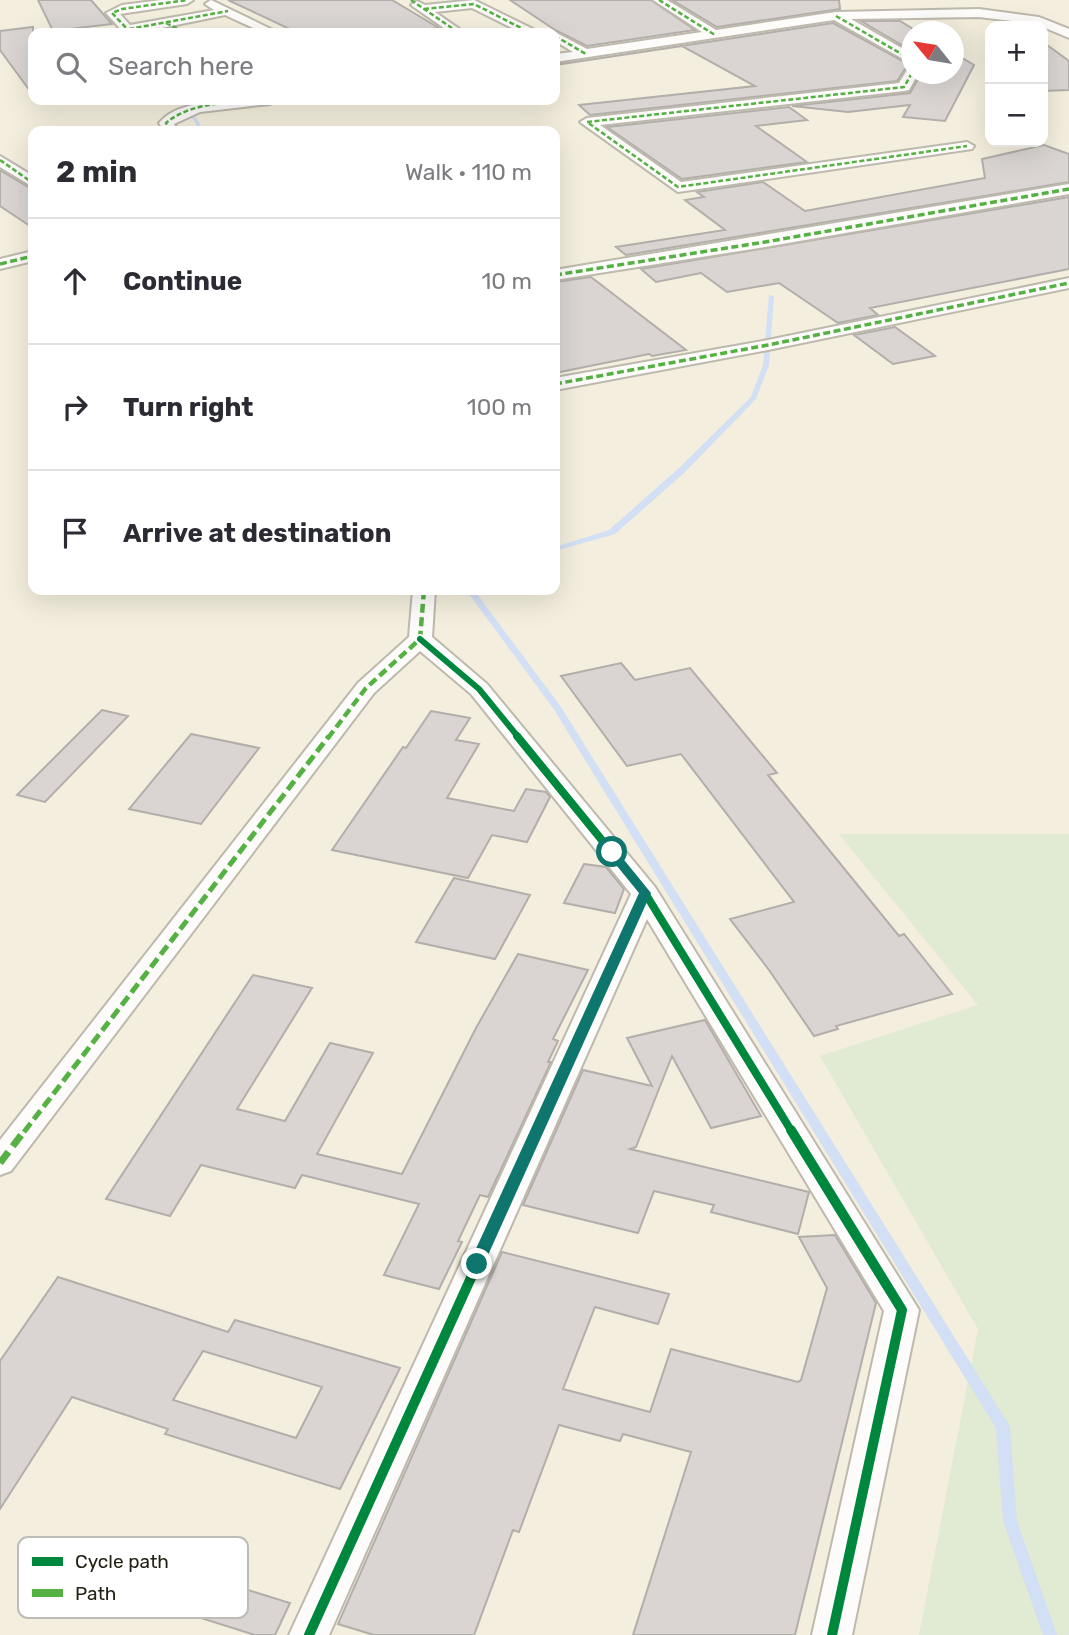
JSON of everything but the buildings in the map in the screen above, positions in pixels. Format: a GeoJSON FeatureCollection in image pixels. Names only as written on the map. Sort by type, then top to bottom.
{"type":"FeatureCollection","features":[{"type":"Feature","properties":{"kind":"street"},"geometry":{"type":"LineString","coordinates":[[127,28],[112,13],[122,9],[187,0]]}},
{"type":"Feature","properties":{"kind":"street"},"geometry":{"type":"LineString","coordinates":[[203,0],[263,28]]}},
{"type":"Feature","properties":{"kind":"street"},"geometry":{"type":"LineString","coordinates":[[411,0],[452,28]]}},
{"type":"Feature","properties":{"kind":"street"},"geometry":{"type":"LineString","coordinates":[[659,0],[715,35]]}},
{"type":"Feature","properties":{"kind":"street"},"geometry":{"type":"LineString","coordinates":[[424,9],[474,4],[521,28]]}},
{"type":"Feature","properties":{"kind":"street"},"geometry":{"type":"LineString","coordinates":[[144,28],[228,11]]}},
{"type":"Feature","properties":{"kind":"street"},"geometry":{"type":"LineString","coordinates":[[560,57],[836,16],[979,13],[1040,21],[1069,33]]}},
{"type":"Feature","properties":{"kind":"street"},"geometry":{"type":"LineString","coordinates":[[836,16],[901,54]]}},
{"type":"Feature","properties":{"kind":"street"},"geometry":{"type":"LineString","coordinates":[[166,23],[176,28]]}},
{"type":"Feature","properties":{"kind":"street"},"geometry":{"type":"LineString","coordinates":[[560,39],[586,54]]}},
{"type":"Feature","properties":{"kind":"street"},"geometry":{"type":"LineString","coordinates":[[906,84],[904,87],[587,122],[678,187],[967,146]]}},
{"type":"Feature","properties":{"kind":"street"},"geometry":{"type":"LineString","coordinates":[[171,124],[194,109],[228,105]]}},
{"type":"Feature","properties":{"kind":"street"},"geometry":{"type":"LineString","coordinates":[[0,160],[8,173],[28,181]]}},
{"type":"Feature","properties":{"kind":"street"},"geometry":{"type":"LineString","coordinates":[[560,274],[765,243],[1069,188]]}},
{"type":"Feature","properties":{"kind":"street"},"geometry":{"type":"LineString","coordinates":[[0,264],[28,257]]}},
{"type":"Feature","properties":{"kind":"street"},"geometry":{"type":"LineString","coordinates":[[560,382],[768,345],[1069,283]]}},
{"type":"Feature","properties":{"kind":"street"},"geometry":{"type":"LineString","coordinates":[[0,1163],[366,688],[420,639],[424,595]]}},
{"type":"Feature","properties":{"kind":"street"},"geometry":{"type":"LineString","coordinates":[[420,639],[479,690],[645,893],[902,1310],[832,1635]]}},
{"type":"Feature","properties":{"kind":"street"},"geometry":{"type":"LineString","coordinates":[[309,1635],[645,893]]}},
{"type":"Feature","properties":{"kind":"green space"},"geometry":{"type":"Polygon","coordinates":[[[839,834],[1069,834],[1069,1635],[919,1635],[978,1329],[820,1056],[978,1005],[839,834]]]}},
{"type":"Feature","properties":{"kind":"waterway"},"geometry":{"type":"LineString","coordinates":[[187,107],[199,126]]}},
{"type":"Feature","properties":{"kind":"waterway"},"geometry":{"type":"LineString","coordinates":[[560,548],[612,532],[682,470],[754,398],[766,365],[771,296]]}},
{"type":"Feature","properties":{"kind":"waterway"},"geometry":{"type":"LineString","coordinates":[[474,595],[557,707],[1003,1427],[1010,1521],[1050,1635]]}},
{"type":"Feature","properties":{"kind":"marked path"},"geometry":{"type":"LineString","coordinates":[[126,28],[112,13],[122,9],[187,0]]}},
{"type":"Feature","properties":{"kind":"marked path"},"geometry":{"type":"LineString","coordinates":[[411,0],[452,28]]}},
{"type":"Feature","properties":{"kind":"marked path"},"geometry":{"type":"LineString","coordinates":[[659,0],[715,35]]}},
{"type":"Feature","properties":{"kind":"marked path"},"geometry":{"type":"LineString","coordinates":[[424,9],[474,4],[521,28]]}},
{"type":"Feature","properties":{"kind":"marked path"},"geometry":{"type":"LineString","coordinates":[[134,28],[228,11]]}},
{"type":"Feature","properties":{"kind":"marked path"},"geometry":{"type":"LineString","coordinates":[[836,16],[901,54]]}},
{"type":"Feature","properties":{"kind":"marked path"},"geometry":{"type":"LineString","coordinates":[[166,23],[176,28]]}},
{"type":"Feature","properties":{"kind":"marked path"},"geometry":{"type":"LineString","coordinates":[[560,39],[586,54]]}},
{"type":"Feature","properties":{"kind":"marked path"},"geometry":{"type":"LineString","coordinates":[[906,84],[904,87],[587,122],[678,187],[967,146]]}},
{"type":"Feature","properties":{"kind":"marked path"},"geometry":{"type":"LineString","coordinates":[[168,126],[166,123],[185,112],[223,105]]}},
{"type":"Feature","properties":{"kind":"marked path"},"geometry":{"type":"LineString","coordinates":[[0,160],[28,180]]}},
{"type":"Feature","properties":{"kind":"marked path"},"geometry":{"type":"LineString","coordinates":[[560,274],[1069,189]]}},
{"type":"Feature","properties":{"kind":"marked path"},"geometry":{"type":"LineString","coordinates":[[0,264],[28,257]]}},
{"type":"Feature","properties":{"kind":"marked path"},"geometry":{"type":"LineString","coordinates":[[560,383],[768,345],[1069,283]]}},
{"type":"Feature","properties":{"kind":"marked path"},"geometry":{"type":"LineString","coordinates":[[0,1163],[366,688],[420,639],[424,595]]}},
{"type":"Feature","properties":{"kind":"cycle path"},"geometry":{"type":"LineString","coordinates":[[420,639],[479,689],[645,893],[902,1310],[832,1635]]}},
{"type":"Feature","properties":{"kind":"cycle path"},"geometry":{"type":"LineString","coordinates":[[309,1635],[645,893]]}},
{"type":"Feature","properties":{"kind":"route"},"geometry":{"type":"LineString","coordinates":[[477,1264],[645,893],[612,852]]}}]}
